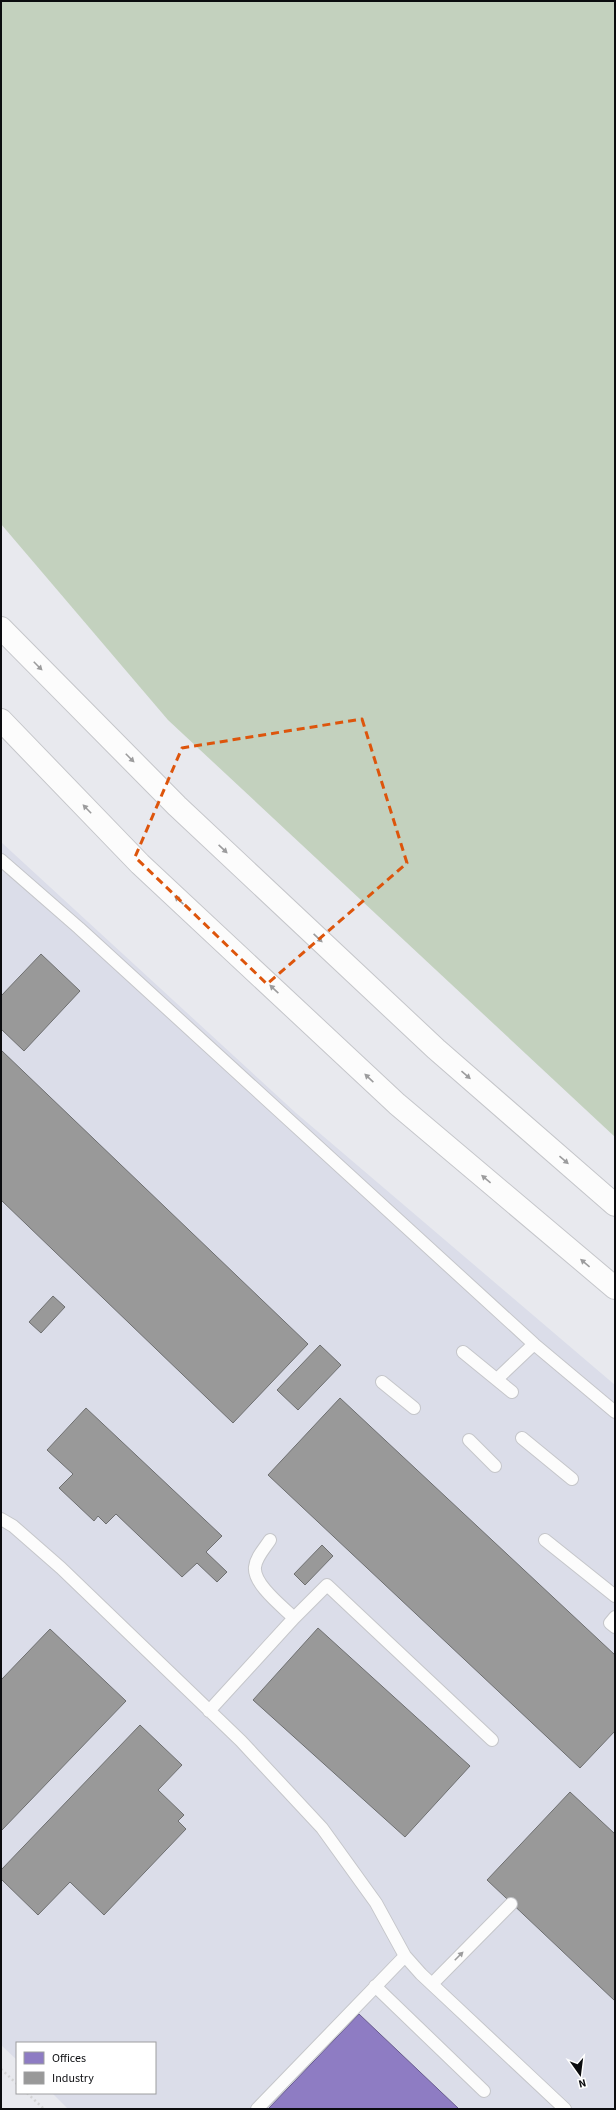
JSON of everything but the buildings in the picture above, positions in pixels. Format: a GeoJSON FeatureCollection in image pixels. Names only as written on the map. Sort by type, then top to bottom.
{"type":"FeatureCollection","features":[{"type":"Feature","properties":{"kind":"highway"},"geometry":{"type":"LineString","coordinates":[[1,628],[177,806],[436,1049],[615,1205]]}},
{"type":"Feature","properties":{"kind":"highway"},"geometry":{"type":"LineString","coordinates":[[1,720],[140,864],[397,1104],[615,1288]]}},
{"type":"Feature","properties":{"kind":"lane"},"geometry":{"type":"LineString","coordinates":[[1,860],[79,928],[534,1344],[615,1412]]}},
{"type":"Feature","properties":{"kind":"lane"},"geometry":{"type":"LineString","coordinates":[[497,1379],[534,1344]]}},
{"type":"Feature","properties":{"kind":"lane"},"geometry":{"type":"LineString","coordinates":[[463,1352],[512,1392]]}},
{"type":"Feature","properties":{"kind":"lane"},"geometry":{"type":"LineString","coordinates":[[382,1382],[414,1408]]}},
{"type":"Feature","properties":{"kind":"lane"},"geometry":{"type":"LineString","coordinates":[[522,1438],[572,1479]]}},
{"type":"Feature","properties":{"kind":"lane"},"geometry":{"type":"LineString","coordinates":[[469,1440],[495,1466]]}},
{"type":"Feature","properties":{"kind":"lane"},"geometry":{"type":"LineString","coordinates":[[1,1519],[13,1526],[61,1568],[241,1741],[322,1828],[376,1903],[405,1956],[432,1984],[564,2109]]}},
{"type":"Feature","properties":{"kind":"lane"},"geometry":{"type":"LineString","coordinates":[[270,1540],[257,1559],[254,1568],[257,1580],[294,1618]]}},
{"type":"Feature","properties":{"kind":"lane"},"geometry":{"type":"LineString","coordinates":[[545,1540],[615,1596]]}},
{"type":"Feature","properties":{"kind":"lane"},"geometry":{"type":"LineString","coordinates":[[210,1711],[294,1618],[327,1585],[492,1740]]}},
{"type":"Feature","properties":{"kind":"lane"},"geometry":{"type":"LineString","coordinates":[[615,1617],[610,1622],[615,1627]]}},
{"type":"Feature","properties":{"kind":"lane"},"geometry":{"type":"LineString","coordinates":[[432,1984],[511,1904]]}},
{"type":"Feature","properties":{"kind":"lane"},"geometry":{"type":"LineString","coordinates":[[257,2109],[405,1956]]}},
{"type":"Feature","properties":{"kind":"lane"},"geometry":{"type":"LineString","coordinates":[[375,1986],[484,2091]]}},
{"type":"Feature","properties":{"kind":"path"},"geometry":{"type":"LineString","coordinates":[[1,2069],[16,2083]]}},
{"type":"Feature","properties":{"kind":"path"},"geometry":{"type":"LineString","coordinates":[[28,2094],[44,2109]]}},
{"type":"Feature","properties":{"kind":"highlighted area"},"geometry":{"type":"Polygon","coordinates":[[[362,719],[407,863],[267,984],[135,857],[182,748],[362,719]]]}},
{"type":"Feature","properties":{"kind":"shaded area"},"geometry":{"type":"Polygon","coordinates":[[[1,842],[296,1113],[615,1385],[615,2109],[68,2109],[53,2094],[156,2094],[156,2042],[16,2042],[16,2059],[1,2045],[1,842]]]}},
{"type":"Feature","properties":{"kind":"green space"},"geometry":{"type":"Polygon","coordinates":[[[1,1],[615,1],[615,1137],[168,720],[1,524],[1,1]]]}}]}
